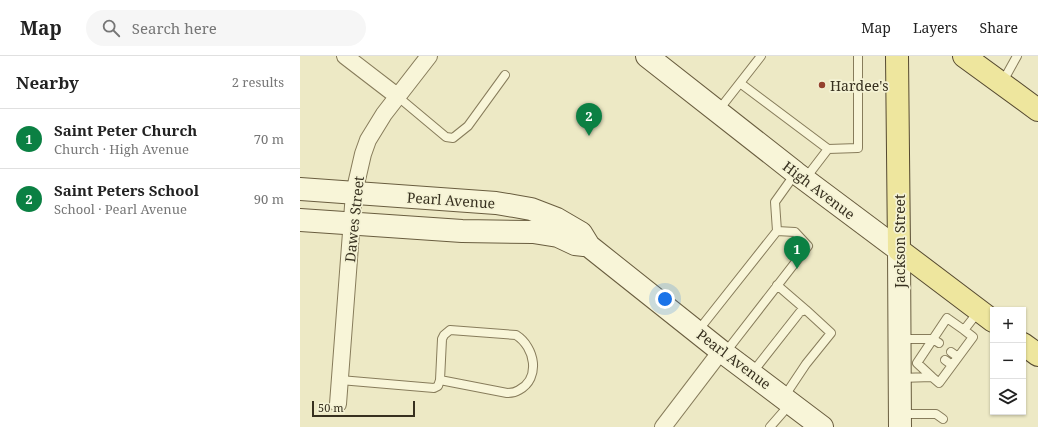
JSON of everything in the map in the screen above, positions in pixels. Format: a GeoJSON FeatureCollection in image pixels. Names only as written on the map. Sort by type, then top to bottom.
{"type":"FeatureCollection","features":[{"type":"Feature","properties":{"kind":"main road","name":"Jackson Street"},"geometry":{"type":"LineString","coordinates":[[897,56],[899,250]]}},
{"type":"Feature","properties":{"kind":"main road"},"geometry":{"type":"LineString","coordinates":[[964,56],[1038,110]]}},
{"type":"Feature","properties":{"kind":"main road","name":"High Avenue"},"geometry":{"type":"LineString","coordinates":[[899,250],[986,316]]}},
{"type":"Feature","properties":{"kind":"main road"},"geometry":{"type":"LineString","coordinates":[[1026,346],[1038,355]]}},
{"type":"Feature","properties":{"kind":"street"},"geometry":{"type":"LineString","coordinates":[[345,56],[397,96]]}},
{"type":"Feature","properties":{"kind":"street","name":"Dawes Street"},"geometry":{"type":"LineString","coordinates":[[338,404],[354,193],[363,154],[368,140],[384,114],[430,56]]}},
{"type":"Feature","properties":{"kind":"street","name":"High Avenue"},"geometry":{"type":"LineString","coordinates":[[647,56],[800,176],[899,250]]}},
{"type":"Feature","properties":{"kind":"street","name":"Pearl Avenue"},"geometry":{"type":"LineString","coordinates":[[300,189],[496,203],[526,208],[558,219],[581,233],[589,246],[697,332],[822,427]]}},
{"type":"Feature","properties":{"kind":"street","name":"Pearl Avenue"},"geometry":{"type":"LineString","coordinates":[[300,220],[462,231],[533,232],[546,234],[575,244],[589,246]]}},
{"type":"Feature","properties":{"kind":"street","name":"Jackson Street"},"geometry":{"type":"LineString","coordinates":[[899,250],[900,420]]}},
{"type":"Feature","properties":{"kind":"street"},"geometry":{"type":"LineString","coordinates":[[663,427],[723,352]]}},
{"type":"Feature","properties":{"kind":"lane"},"geometry":{"type":"LineString","coordinates":[[717,112],[761,56]]}},
{"type":"Feature","properties":{"kind":"lane"},"geometry":{"type":"LineString","coordinates":[[740,83],[828,149],[858,148],[858,56]]}},
{"type":"Feature","properties":{"kind":"lane"},"geometry":{"type":"LineString","coordinates":[[1002,84],[1017,56]]}},
{"type":"Feature","properties":{"kind":"lane"},"geometry":{"type":"LineString","coordinates":[[397,96],[446,137],[453,138],[468,126],[505,75]]}},
{"type":"Feature","properties":{"kind":"lane"},"geometry":{"type":"LineString","coordinates":[[697,332],[777,231],[775,202],[828,149]]}},
{"type":"Feature","properties":{"kind":"lane"},"geometry":{"type":"LineString","coordinates":[[723,352],[808,246],[795,232],[777,231]]}},
{"type":"Feature","properties":{"kind":"lane"},"geometry":{"type":"LineString","coordinates":[[770,427],[788,400],[806,364],[831,333],[777,285]]}},
{"type":"Feature","properties":{"kind":"lane"},"geometry":{"type":"LineString","coordinates":[[751,373],[800,312],[806,310]]}},
{"type":"Feature","properties":{"kind":"lane"},"geometry":{"type":"LineString","coordinates":[[964,330],[986,316]]}},
{"type":"Feature","properties":{"kind":"lane"},"geometry":{"type":"LineString","coordinates":[[947,318],[964,330],[973,337],[957,351],[948,363],[939,383],[917,364],[939,338],[947,318]]}},
{"type":"Feature","properties":{"kind":"lane"},"geometry":{"type":"LineString","coordinates":[[340,380],[434,388],[438,386],[440,380],[442,339],[450,330],[516,335],[523,340],[530,350],[533,364],[532,377],[526,386],[518,391],[507,393],[440,380]]}},
{"type":"Feature","properties":{"kind":"lane"},"geometry":{"type":"LineString","coordinates":[[899,339],[939,338]]}},
{"type":"Feature","properties":{"kind":"lane"},"geometry":{"type":"LineString","coordinates":[[900,378],[932,378]]}},
{"type":"Feature","properties":{"kind":"lane"},"geometry":{"type":"LineString","coordinates":[[900,420],[936,414],[943,419]]}},
{"type":"Feature","properties":{"kind":"place","name":"Hardee's"},"geometry":{"type":"Point","coordinates":[822,85]}},
{"type":"Feature","properties":{"kind":"place","name":"Saint Peters School"},"geometry":{"type":"Point","coordinates":[589,136]}},
{"type":"Feature","properties":{"kind":"place","name":"Saint Peter Church"},"geometry":{"type":"Point","coordinates":[797,269]}}]}
